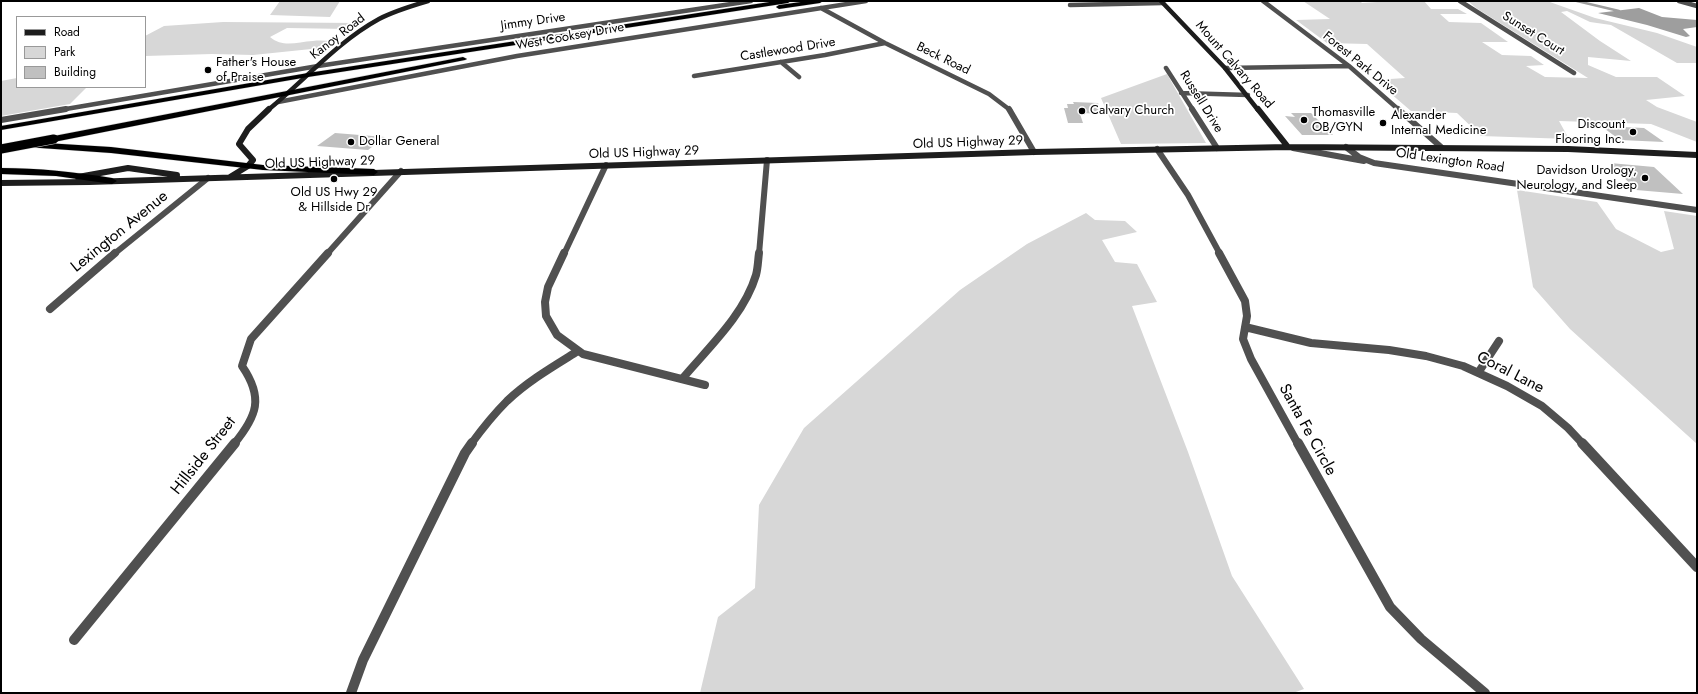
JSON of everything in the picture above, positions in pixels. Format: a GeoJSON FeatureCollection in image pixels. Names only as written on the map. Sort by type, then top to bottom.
{"type":"FeatureCollection","features":[{"type":"Feature","properties":{"kind":"highway"},"geometry":{"type":"LineString","coordinates":[[1,128],[308,75],[788,1]]}},
{"type":"Feature","properties":{"kind":"highway"},"geometry":{"type":"LineString","coordinates":[[1,149],[506,51],[820,4]]}},
{"type":"Feature","properties":{"kind":"highway"},"geometry":{"type":"LineString","coordinates":[[1,144],[107,149],[248,166],[315,171],[374,172]]}},
{"type":"Feature","properties":{"kind":"highway"},"geometry":{"type":"LineString","coordinates":[[1,170],[83,176],[112,181]]}},
{"type":"Feature","properties":{"kind":"main road","name":"Kanoy Road"},"geometry":{"type":"LineString","coordinates":[[248,166],[253,160],[239,144],[242,137],[255,122],[318,66],[354,36],[374,22],[389,14],[428,1]]}},
{"type":"Feature","properties":{"kind":"main road","name":"Mount Calvary Road"},"geometry":{"type":"LineString","coordinates":[[1162,2],[1225,68],[1288,147]]}},
{"type":"Feature","properties":{"kind":"main road","name":"Old US Highway 29"},"geometry":{"type":"LineString","coordinates":[[1,183],[230,178],[401,171],[1034,152],[1288,147]]}},
{"type":"Feature","properties":{"kind":"main road"},"geometry":{"type":"LineString","coordinates":[[1288,147],[1442,147],[1697,155]]}},
{"type":"Feature","properties":{"kind":"main road"},"geometry":{"type":"LineString","coordinates":[[230,178],[248,166]]}},
{"type":"Feature","properties":{"kind":"main road"},"geometry":{"type":"LineString","coordinates":[[52,182],[128,168],[184,175],[207,175],[238,172]]}},
{"type":"Feature","properties":{"kind":"street","name":"Jimmy Drive"},"geometry":{"type":"LineString","coordinates":[[1,120],[318,66],[751,1]]}},
{"type":"Feature","properties":{"kind":"street","name":"West Cooksey Drive"},"geometry":{"type":"LineString","coordinates":[[278,102],[517,56],[820,4],[866,1]]}},
{"type":"Feature","properties":{"kind":"street","name":"Forest Park Drive"},"geometry":{"type":"LineString","coordinates":[[1263,1],[1349,66],[1442,147]]}},
{"type":"Feature","properties":{"kind":"street","name":"Sunset Court"},"geometry":{"type":"LineString","coordinates":[[1460,1],[1574,73]]}},
{"type":"Feature","properties":{"kind":"street"},"geometry":{"type":"LineString","coordinates":[[1679,1],[1697,6]]}},
{"type":"Feature","properties":{"kind":"street"},"geometry":{"type":"LineString","coordinates":[[1070,5],[1162,2]]}},
{"type":"Feature","properties":{"kind":"street","name":"Beck Road"},"geometry":{"type":"LineString","coordinates":[[820,4],[885,43],[989,94],[1001,102],[1010,110],[1034,152]]}},
{"type":"Feature","properties":{"kind":"street","name":"Castlewood Drive"},"geometry":{"type":"LineString","coordinates":[[694,76],[885,43]]}},
{"type":"Feature","properties":{"kind":"street"},"geometry":{"type":"LineString","coordinates":[[781,62],[799,77]]}},
{"type":"Feature","properties":{"kind":"street"},"geometry":{"type":"LineString","coordinates":[[1225,68],[1349,66]]}},
{"type":"Feature","properties":{"kind":"street","name":"Russell Drive"},"geometry":{"type":"LineString","coordinates":[[1166,68],[1217,148]]}},
{"type":"Feature","properties":{"kind":"street"},"geometry":{"type":"LineString","coordinates":[[1181,93],[1248,95]]}},
{"type":"Feature","properties":{"kind":"street"},"geometry":{"type":"LineString","coordinates":[[1288,147],[1374,163]]}},
{"type":"Feature","properties":{"kind":"street","name":"Old Lexington Road"},"geometry":{"type":"LineString","coordinates":[[1346,147],[1359,157],[1374,163],[1697,210]]}},
{"type":"Feature","properties":{"kind":"street","name":"Santa Fe Circle"},"geometry":{"type":"LineString","coordinates":[[1157,149],[1188,195],[1245,301],[1247,316],[1243,339],[1251,359],[1390,607],[1421,639],[1456,670],[1486,693]]}},
{"type":"Feature","properties":{"kind":"street"},"geometry":{"type":"LineString","coordinates":[[682,380],[732,320],[750,292],[757,273],[767,160]]}},
{"type":"Feature","properties":{"kind":"street"},"geometry":{"type":"LineString","coordinates":[[606,165],[548,287],[544,302],[546,316],[557,335],[584,354],[705,385]]}},
{"type":"Feature","properties":{"kind":"street","name":"Hillside Street"},"geometry":{"type":"LineString","coordinates":[[74,640],[249,426],[257,401],[251,379],[242,366],[251,339],[401,171]]}},
{"type":"Feature","properties":{"kind":"street","name":"Lexington Avenue"},"geometry":{"type":"LineString","coordinates":[[50,309],[104,262],[208,178]]}},
{"type":"Feature","properties":{"kind":"street","name":"Coral Lane"},"geometry":{"type":"LineString","coordinates":[[1246,327],[1311,343],[1343,348],[1389,350],[1426,356],[1462,366],[1507,386],[1542,406],[1568,428],[1697,567]]}},
{"type":"Feature","properties":{"kind":"street"},"geometry":{"type":"LineString","coordinates":[[1478,373],[1499,341]]}},
{"type":"Feature","properties":{"kind":"street"},"geometry":{"type":"LineString","coordinates":[[351,693],[363,660],[466,453],[487,422],[514,395],[538,377],[578,351]]}},
{"type":"Feature","properties":{"kind":"green space"},"geometry":{"type":"Polygon","coordinates":[[[280,1],[340,1],[330,17],[270,15],[280,1]]]}},
{"type":"Feature","properties":{"kind":"green space"},"geometry":{"type":"Polygon","coordinates":[[[1303,1],[1360,1],[1362,3],[1377,2],[1376,1],[1424,1],[1431,9],[1458,9],[1467,14],[1440,14],[1449,22],[1481,23],[1508,42],[1482,42],[1502,55],[1531,56],[1544,65],[1526,66],[1545,77],[1588,78],[1476,8],[1468,1],[1547,1],[1595,18],[1657,33],[1697,47],[1697,63],[1677,63],[1611,25],[1590,22],[1567,11],[1561,12],[1600,41],[1631,61],[1588,57],[1588,65],[1616,77],[1657,77],[1685,96],[1646,100],[1657,107],[1697,122],[1697,142],[1651,124],[1559,121],[1569,139],[1481,136],[1457,113],[1411,111],[1375,80],[1405,78],[1367,44],[1327,43],[1296,20],[1330,19],[1303,1]]]}},
{"type":"Feature","properties":{"kind":"green space"},"geometry":{"type":"Polygon","coordinates":[[[223,22],[359,23],[348,29],[287,28],[270,37],[285,43],[333,41],[321,48],[253,55],[212,54],[146,56],[146,35],[164,26],[223,22]]]}},
{"type":"Feature","properties":{"kind":"green space"},"geometry":{"type":"Polygon","coordinates":[[[1167,74],[1206,143],[1121,144],[1101,98],[1167,74]]]}},
{"type":"Feature","properties":{"kind":"green space"},"geometry":{"type":"Polygon","coordinates":[[[16,78],[16,88],[86,88],[70,104],[1,116],[1,81],[16,78]]]}},
{"type":"Feature","properties":{"kind":"green space"},"geometry":{"type":"Polygon","coordinates":[[[1517,190],[1597,202],[1616,229],[1661,252],[1674,249],[1664,211],[1697,216],[1697,444],[1570,329],[1533,287],[1517,190]]]}},
{"type":"Feature","properties":{"kind":"green space"},"geometry":{"type":"Polygon","coordinates":[[[1086,213],[1095,220],[1125,221],[1137,232],[1102,240],[1115,262],[1137,264],[1157,302],[1132,306],[1188,452],[1232,576],[1304,689],[1293,693],[700,693],[718,617],[755,588],[759,505],[804,428],[960,290],[1027,244],[1086,213]]]}},
{"type":"Feature","properties":{"kind":"shaded area"},"geometry":{"type":"Polygon","coordinates":[[[1639,8],[1662,17],[1697,20],[1697,27],[1683,29],[1690,36],[1686,37],[1647,25],[1598,13],[1639,8]]]}},
{"type":"Feature","properties":{"kind":"building","name":"Calvary Church"},"geometry":{"type":"Polygon","coordinates":[[[1073,102],[1098,103],[1102,114],[1083,113],[1080,114],[1083,123],[1068,123],[1064,108],[1068,108],[1067,104],[1074,104],[1073,102]]]}},
{"type":"Feature","properties":{"kind":"building","name":"Thomasville OB/GYN"},"geometry":{"type":"Polygon","coordinates":[[[1291,113],[1311,113],[1333,135],[1302,135],[1285,116],[1295,117],[1291,113]]]}},
{"type":"Feature","properties":{"kind":"building","name":"Discount Flooring Inc."},"geometry":{"type":"Polygon","coordinates":[[[1601,126],[1644,128],[1664,142],[1620,140],[1601,126]]]}},
{"type":"Feature","properties":{"kind":"building","name":"Dollar General"},"geometry":{"type":"Polygon","coordinates":[[[335,133],[385,137],[368,150],[317,146],[335,133]]]}},
{"type":"Feature","properties":{"kind":"building","name":"Davidson Urology, Neurology, and Sleep"},"geometry":{"type":"Polygon","coordinates":[[[1610,163],[1654,167],[1683,194],[1636,190],[1610,163]]]}},
{"type":"Feature","properties":{"kind":"waterway"},"geometry":{"type":"LineString","coordinates":[[1577,1],[1619,11]]}},
{"type":"Feature","properties":{"kind":"place","name":"Father's House of Praise"},"geometry":{"type":"Point","coordinates":[208,70]}},
{"type":"Feature","properties":{"kind":"place","name":"Calvary Church"},"geometry":{"type":"Point","coordinates":[1082,111]}},
{"type":"Feature","properties":{"kind":"place","name":"Thomasville OB/GYN"},"geometry":{"type":"Point","coordinates":[1304,120]}},
{"type":"Feature","properties":{"kind":"place","name":"Alexander Internal Medicine"},"geometry":{"type":"Point","coordinates":[1383,123]}},
{"type":"Feature","properties":{"kind":"place","name":"Discount Flooring Inc."},"geometry":{"type":"Point","coordinates":[1633,132]}},
{"type":"Feature","properties":{"kind":"place","name":"Dollar General"},"geometry":{"type":"Point","coordinates":[351,142]}},
{"type":"Feature","properties":{"kind":"place","name":"Davidson Urology, Neurology, and Sleep"},"geometry":{"type":"Point","coordinates":[1645,178]}},
{"type":"Feature","properties":{"kind":"place","name":"Old US Hwy 29 & Hillside Dr"},"geometry":{"type":"Point","coordinates":[334,179]}}]}
